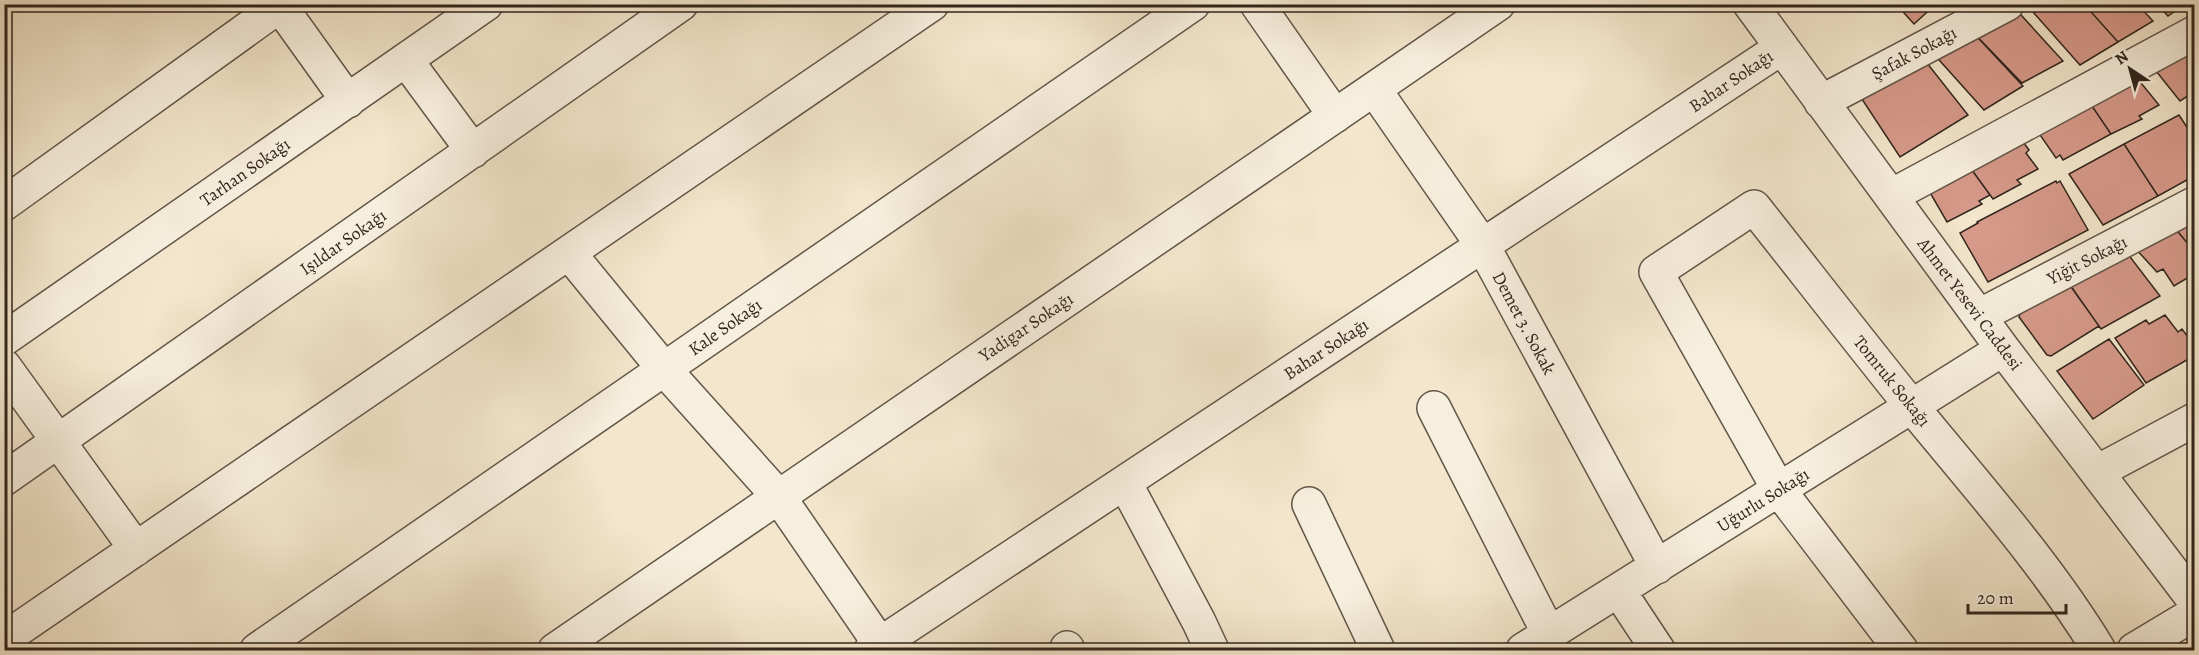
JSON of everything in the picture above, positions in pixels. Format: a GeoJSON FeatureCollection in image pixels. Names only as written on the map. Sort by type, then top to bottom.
{"type":"FeatureCollection","features":[{"type":"Feature","properties":{"kind":"street","name":"Tarhan Sokağı"},"geometry":{"type":"LineString","coordinates":[[4,339],[486,4]]}},
{"type":"Feature","properties":{"kind":"street","name":"Işıldar Sokağı"},"geometry":{"type":"LineString","coordinates":[[4,479],[681,4]]}},
{"type":"Feature","properties":{"kind":"street"},"geometry":{"type":"LineString","coordinates":[[4,639],[932,4]]}},
{"type":"Feature","properties":{"kind":"street","name":"Kale Sokağı"},"geometry":{"type":"LineString","coordinates":[[256,651],[1193,4]]}},
{"type":"Feature","properties":{"kind":"street"},"geometry":{"type":"LineString","coordinates":[[1257,4],[1335,116]]}},
{"type":"Feature","properties":{"kind":"street","name":"Yadigar Sokağı"},"geometry":{"type":"LineString","coordinates":[[555,651],[1498,4]]}},
{"type":"Feature","properties":{"kind":"street","name":"Ahmet Yesevi Caddesi"},"geometry":{"type":"LineString","coordinates":[[1750,4],[1979,316],[2194,600]]}},
{"type":"Feature","properties":{"kind":"street","name":"Şafak Sokağı"},"geometry":{"type":"LineString","coordinates":[[1821,102],[2007,4]]}},
{"type":"Feature","properties":{"kind":"street"},"geometry":{"type":"LineString","coordinates":[[4,204],[274,7],[348,100]]}},
{"type":"Feature","properties":{"kind":"street"},"geometry":{"type":"LineString","coordinates":[[1891,196],[2194,33]]}},
{"type":"Feature","properties":{"kind":"street","name":"Bahar Sokağı"},"geometry":{"type":"LineString","coordinates":[[879,648],[1781,48]]}},
{"type":"Feature","properties":{"kind":"street"},"geometry":{"type":"LineString","coordinates":[[406,60],[472,151]]}},
{"type":"Feature","properties":{"kind":"street","name":"Demet 3. Sokak"},"geometry":{"type":"LineString","coordinates":[[1374,89],[1483,246],[1657,567]]}},
{"type":"Feature","properties":{"kind":"street","name":"Yiğit Sokağı"},"geometry":{"type":"LineString","coordinates":[[1979,316],[2194,204]]}},
{"type":"Feature","properties":{"kind":"street","name":"Tomruk Sokağı"},"geometry":{"type":"LineString","coordinates":[[1779,490],[1656,272],[1754,207],[1995,507],[2074,610],[2099,651]]}},
{"type":"Feature","properties":{"kind":"street"},"geometry":{"type":"LineString","coordinates":[[569,253],[664,369],[779,496],[879,648]]}},
{"type":"Feature","properties":{"kind":"street","name":"Uğurlu Sokağı"},"geometry":{"type":"LineString","coordinates":[[1536,643],[2004,349]]}},
{"type":"Feature","properties":{"kind":"street"},"geometry":{"type":"LineString","coordinates":[[4,366],[136,549]]}},
{"type":"Feature","properties":{"kind":"street"},"geometry":{"type":"LineString","coordinates":[[1434,408],[1536,643]]}},
{"type":"Feature","properties":{"kind":"street"},"geometry":{"type":"LineString","coordinates":[[2097,472],[2194,421]]}},
{"type":"Feature","properties":{"kind":"street"},"geometry":{"type":"LineString","coordinates":[[1125,483],[1212,651]]}},
{"type":"Feature","properties":{"kind":"street"},"geometry":{"type":"LineString","coordinates":[[1779,490],[1901,651]]}},
{"type":"Feature","properties":{"kind":"street"},"geometry":{"type":"LineString","coordinates":[[1309,504],[1378,651]]}},
{"type":"Feature","properties":{"kind":"street"},"geometry":{"type":"LineString","coordinates":[[1619,591],[1658,651]]}},
{"type":"Feature","properties":{"kind":"street"},"geometry":{"type":"LineString","coordinates":[[2134,651],[2194,614]]}},
{"type":"Feature","properties":{"kind":"building"},"geometry":{"type":"Polygon","coordinates":[[[1896,4],[1936,4],[1914,24],[1896,4]]]}},
{"type":"Feature","properties":{"kind":"building"},"geometry":{"type":"Polygon","coordinates":[[[2011,4],[2063,61],[2022,83],[1966,25],[2011,4]]]}},
{"type":"Feature","properties":{"kind":"building"},"geometry":{"type":"Polygon","coordinates":[[[2026,4],[2084,4],[2118,42],[2080,65],[2026,4]]]}},
{"type":"Feature","properties":{"kind":"building"},"geometry":{"type":"Polygon","coordinates":[[[2084,4],[2137,4],[2153,21],[2118,42],[2084,4]]]}},
{"type":"Feature","properties":{"kind":"building"},"geometry":{"type":"Polygon","coordinates":[[[2157,4],[2185,4],[2168,16],[2157,4]]]}},
{"type":"Feature","properties":{"kind":"building"},"geometry":{"type":"Polygon","coordinates":[[[1966,25],[2023,86],[1984,110],[1932,52],[1966,25]]]}},
{"type":"Feature","properties":{"kind":"building"},"geometry":{"type":"Polygon","coordinates":[[[2194,29],[2194,92],[2180,101],[2144,56],[2194,29]]]}},
{"type":"Feature","properties":{"kind":"building"},"geometry":{"type":"Polygon","coordinates":[[[1923,58],[1968,115],[1900,157],[1856,90],[1923,58]]]}},
{"type":"Feature","properties":{"kind":"building"},"geometry":{"type":"Polygon","coordinates":[[[2128,62],[2144,81],[2141,83],[2159,105],[2139,116],[2142,119],[2111,134],[2081,90],[2128,62]]]}},
{"type":"Feature","properties":{"kind":"building"},"geometry":{"type":"Polygon","coordinates":[[[2081,90],[2111,134],[2063,160],[2060,155],[2056,158],[2027,116],[2081,90]]]}},
{"type":"Feature","properties":{"kind":"building"},"geometry":{"type":"Polygon","coordinates":[[[2179,115],[2194,138],[2194,176],[2158,196],[2124,144],[2179,115]]]}},
{"type":"Feature","properties":{"kind":"building"},"geometry":{"type":"Polygon","coordinates":[[[2012,127],[2029,150],[2026,153],[2038,169],[2017,180],[2021,184],[1993,199],[1961,155],[2012,127]]]}},
{"type":"Feature","properties":{"kind":"building"},"geometry":{"type":"Polygon","coordinates":[[[2124,144],[2158,196],[2103,225],[2069,174],[2124,144]]]}},
{"type":"Feature","properties":{"kind":"building"},"geometry":{"type":"Polygon","coordinates":[[[1961,155],[1990,195],[1979,201],[1982,204],[1947,222],[1921,177],[1961,155]]]}},
{"type":"Feature","properties":{"kind":"building"},"geometry":{"type":"Polygon","coordinates":[[[2056,181],[2057,183],[2060,181],[2088,230],[1988,282],[1960,233],[2056,181]]]}},
{"type":"Feature","properties":{"kind":"building"},"geometry":{"type":"Polygon","coordinates":[[[2194,216],[2194,251],[2174,227],[2194,216]]]}},
{"type":"Feature","properties":{"kind":"building"},"geometry":{"type":"Polygon","coordinates":[[[2173,226],[2194,251],[2194,274],[2174,286],[2163,269],[2157,272],[2134,247],[2173,226]]]}},
{"type":"Feature","properties":{"kind":"building"},"geometry":{"type":"Polygon","coordinates":[[[2124,249],[2160,296],[2101,329],[2068,282],[2124,249]]]}},
{"type":"Feature","properties":{"kind":"building"},"geometry":{"type":"Polygon","coordinates":[[[2069,284],[2099,326],[2051,356],[2047,355],[2019,317],[2020,314],[2069,284]]]}},
{"type":"Feature","properties":{"kind":"building"},"geometry":{"type":"Polygon","coordinates":[[[2165,315],[2178,332],[2182,329],[2194,345],[2194,356],[2146,383],[2115,338],[2146,320],[2149,324],[2165,315]]]}},
{"type":"Feature","properties":{"kind":"building"},"geometry":{"type":"Polygon","coordinates":[[[2109,339],[2144,385],[2093,419],[2057,371],[2109,339]]]}}]}
